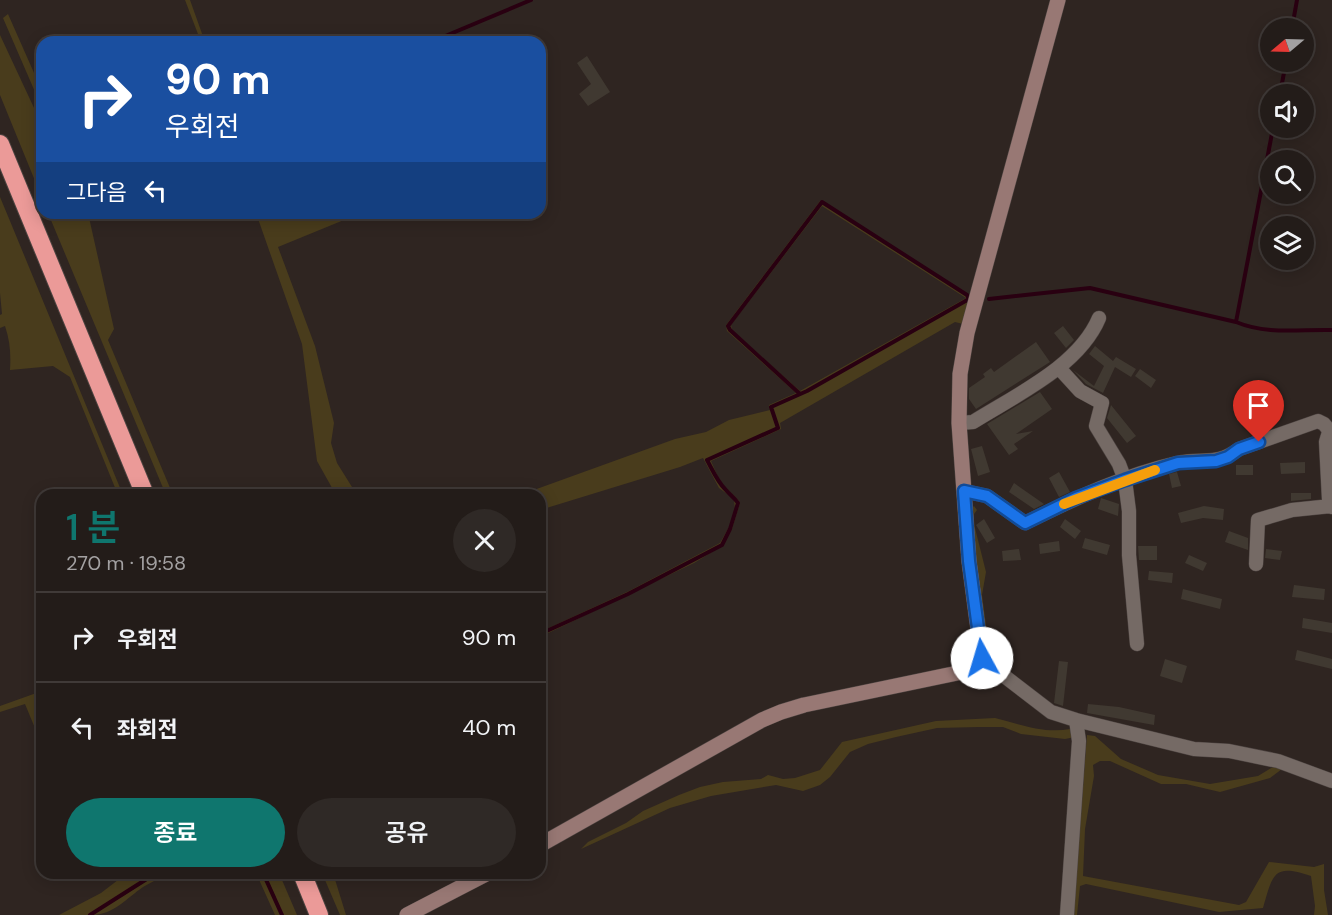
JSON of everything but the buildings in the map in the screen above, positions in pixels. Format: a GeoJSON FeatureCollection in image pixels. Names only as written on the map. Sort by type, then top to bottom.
{"type":"FeatureCollection","features":[{"type":"Feature","properties":{"kind":"highway"},"geometry":{"type":"LineString","coordinates":[[0,144],[143,489]]}},
{"type":"Feature","properties":{"kind":"highway"},"geometry":{"type":"LineString","coordinates":[[304,879],[319,915]]}},
{"type":"Feature","properties":{"kind":"street"},"geometry":{"type":"LineString","coordinates":[[1058,0],[967,333],[960,374],[959,423],[969,561],[982,658],[1051,712],[1194,748],[1228,751],[1278,762],[1332,781]]}},
{"type":"Feature","properties":{"kind":"street"},"geometry":{"type":"LineString","coordinates":[[959,423],[973,422],[1059,368],[1082,347],[1093,333],[1099,318]]}},
{"type":"Feature","properties":{"kind":"street"},"geometry":{"type":"LineString","coordinates":[[1059,368],[1080,391],[1102,403],[1096,426],[1119,464],[1125,480],[1137,644]]}},
{"type":"Feature","properties":{"kind":"street"},"geometry":{"type":"LineString","coordinates":[[964,491],[987,496],[1025,523],[1076,498],[1125,480],[1178,463],[1216,461],[1228,457],[1239,449],[1318,421],[1324,424],[1330,433],[1326,442],[1332,506],[1292,510],[1258,520],[1256,564]]}},
{"type":"Feature","properties":{"kind":"street"},"geometry":{"type":"LineString","coordinates":[[546,842],[762,720],[804,705],[967,671],[976,666],[982,658]]}},
{"type":"Feature","properties":{"kind":"street"},"geometry":{"type":"LineString","coordinates":[[1067,915],[1079,741],[1076,720]]}},
{"type":"Feature","properties":{"kind":"street"},"geometry":{"type":"LineString","coordinates":[[407,915],[476,879]]}},
{"type":"Feature","properties":{"kind":"shaded area"},"geometry":{"type":"Polygon","coordinates":[[[185,0],[190,0],[203,36],[199,36],[185,0]]]}},
{"type":"Feature","properties":{"kind":"shaded area"},"geometry":{"type":"Polygon","coordinates":[[[8,14],[36,77],[36,94],[3,18],[8,14]]]}},
{"type":"Feature","properties":{"kind":"shaded area"},"geometry":{"type":"Polygon","coordinates":[[[0,35],[36,112],[36,183],[0,95],[0,35]]]}},
{"type":"Feature","properties":{"kind":"shaded area"},"geometry":{"type":"Polygon","coordinates":[[[0,197],[121,489],[116,489],[70,377],[53,366],[10,370],[8,337],[5,326],[0,328],[0,315],[2,314],[0,197]]]}},
{"type":"Feature","properties":{"kind":"shaded area"},"geometry":{"type":"Polygon","coordinates":[[[820,201],[972,297],[963,324],[955,322],[780,423],[781,429],[711,461],[721,482],[740,503],[732,529],[722,546],[694,563],[546,634],[546,629],[629,591],[720,543],[735,509],[734,499],[719,488],[703,458],[546,508],[546,489],[537,489],[675,439],[706,432],[729,420],[770,410],[769,405],[796,393],[727,331],[726,325],[820,201]],[[822,206],[731,325],[732,330],[800,391],[966,298],[822,206]]]}},
{"type":"Feature","properties":{"kind":"shaded area"},"geometry":{"type":"Polygon","coordinates":[[[51,219],[89,219],[114,329],[108,340],[170,489],[163,489],[51,219]]]}},
{"type":"Feature","properties":{"kind":"shaded area"},"geometry":{"type":"Polygon","coordinates":[[[258,219],[346,219],[278,247],[315,346],[334,423],[331,443],[337,463],[353,489],[333,489],[317,461],[302,344],[258,219]]]}},
{"type":"Feature","properties":{"kind":"shaded area"},"geometry":{"type":"Polygon","coordinates":[[[974,506],[977,510],[974,514],[974,524],[986,572],[982,595],[992,655],[986,640],[979,604],[971,509],[974,506]]]}},
{"type":"Feature","properties":{"kind":"shaded area"},"geometry":{"type":"Polygon","coordinates":[[[36,693],[36,731],[25,704],[0,712],[0,706],[36,693]]]}},
{"type":"Feature","properties":{"kind":"shaded area"},"geometry":{"type":"Polygon","coordinates":[[[995,718],[1042,729],[1070,729],[1075,737],[1065,739],[1021,734],[1003,727],[979,727],[937,728],[896,737],[868,744],[850,752],[830,777],[820,785],[803,791],[776,785],[711,796],[670,808],[581,849],[588,842],[626,823],[643,811],[700,787],[723,782],[761,779],[768,775],[783,779],[795,778],[820,770],[842,742],[936,721],[995,718]]]}},
{"type":"Feature","properties":{"kind":"shaded area"},"geometry":{"type":"Polygon","coordinates":[[[1087,735],[1095,736],[1121,759],[1158,775],[1210,784],[1258,776],[1273,767],[1282,769],[1270,778],[1220,792],[1186,784],[1161,784],[1110,761],[1100,761],[1093,765],[1094,776],[1085,829],[1083,876],[1239,905],[1246,902],[1269,862],[1314,867],[1324,864],[1324,890],[1328,915],[1314,915],[1311,876],[1282,871],[1276,874],[1269,887],[1263,908],[1219,912],[1086,884],[1080,886],[1077,915],[1073,915],[1087,735]]]}},
{"type":"Feature","properties":{"kind":"shaded area"},"geometry":{"type":"Polygon","coordinates":[[[119,879],[145,879],[88,915],[59,915],[101,893],[119,879]]]}},
{"type":"Feature","properties":{"kind":"shaded area"},"geometry":{"type":"Polygon","coordinates":[[[150,879],[158,879],[113,909],[92,915],[150,879]]]}},
{"type":"Feature","properties":{"kind":"shaded area"},"geometry":{"type":"Polygon","coordinates":[[[259,879],[265,879],[281,915],[275,915],[259,879]]]}},
{"type":"Feature","properties":{"kind":"shaded area"},"geometry":{"type":"Polygon","coordinates":[[[268,879],[282,879],[297,915],[283,915],[268,879]]]}},
{"type":"Feature","properties":{"kind":"shaded area"},"geometry":{"type":"Polygon","coordinates":[[[325,879],[335,879],[346,915],[340,915],[325,879]]]}},
{"type":"Feature","properties":{"kind":"waterway"},"geometry":{"type":"LineString","coordinates":[[445,36],[531,0]]}},
{"type":"Feature","properties":{"kind":"waterway"},"geometry":{"type":"LineString","coordinates":[[1294,18],[1297,0]]}},
{"type":"Feature","properties":{"kind":"waterway"},"geometry":{"type":"LineString","coordinates":[[1282,84],[1284,72]]}},
{"type":"Feature","properties":{"kind":"waterway"},"geometry":{"type":"LineString","coordinates":[[1236,322],[1271,138]]}},
{"type":"Feature","properties":{"kind":"waterway"},"geometry":{"type":"LineString","coordinates":[[546,631],[628,594],[722,545],[738,503],[720,482],[707,460],[778,428],[771,407],[807,391],[969,299],[967,295],[822,202],[728,326],[800,394]]}},
{"type":"Feature","properties":{"kind":"waterway"},"geometry":{"type":"LineString","coordinates":[[989,299],[1090,288],[1260,329],[1332,330]]}},
{"type":"Feature","properties":{"kind":"waterway"},"geometry":{"type":"LineString","coordinates":[[90,915],[147,879]]}},
{"type":"Feature","properties":{"kind":"waterway"},"geometry":{"type":"LineString","coordinates":[[266,879],[282,915]]}},
{"type":"Feature","properties":{"kind":"slow traffic"},"geometry":{"type":"LineString","coordinates":[[1064,504],[1155,470]]}},
{"type":"Feature","properties":{"kind":"route"},"geometry":{"type":"LineString","coordinates":[[982,658],[969,561],[964,491],[987,496],[1025,523],[1076,498],[1125,480],[1178,463],[1216,461],[1259,442]]}}]}
